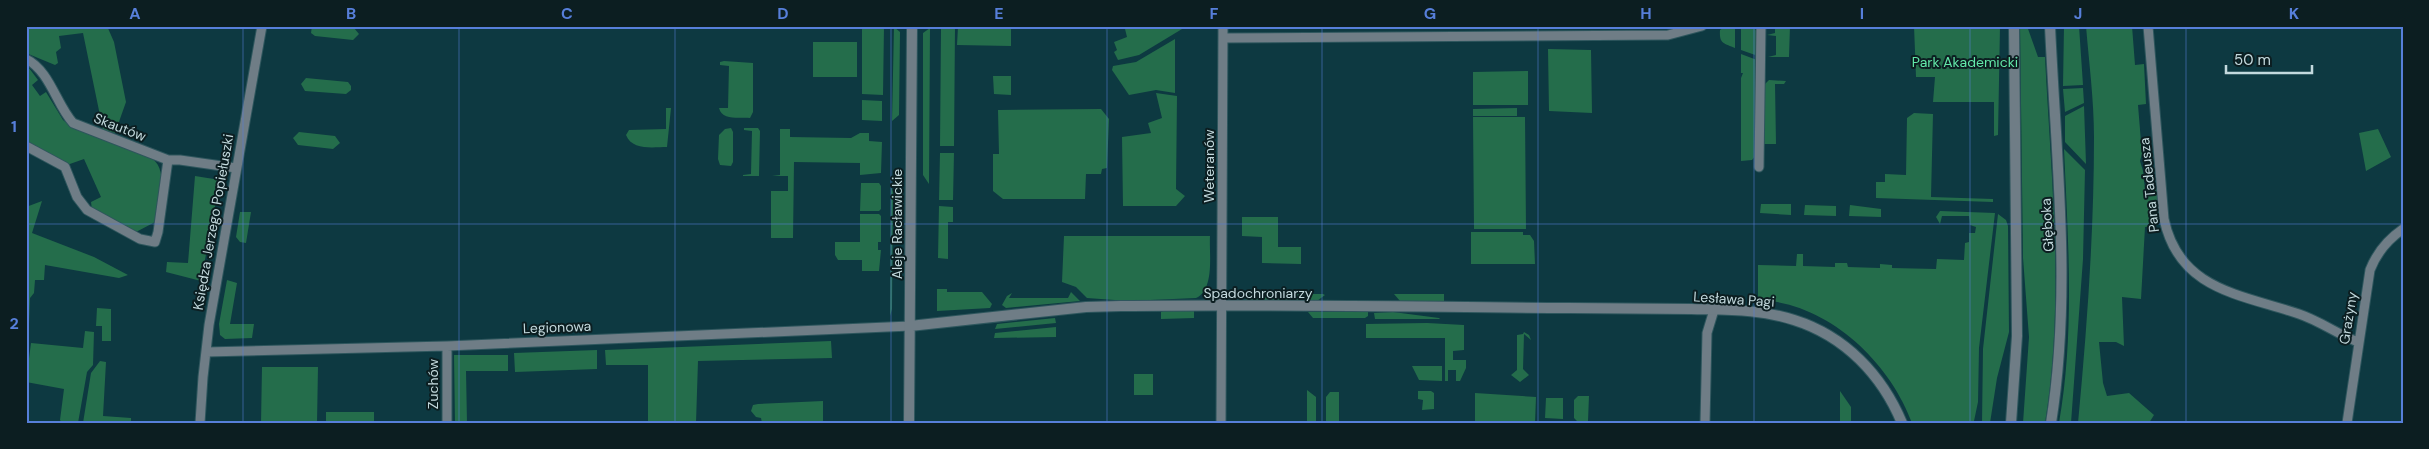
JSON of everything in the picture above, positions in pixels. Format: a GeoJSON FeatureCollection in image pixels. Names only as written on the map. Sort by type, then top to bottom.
{"type":"FeatureCollection","features":[{"type":"Feature","properties":{"kind":"street","name":"Księdza Jerzego Popiełuszki"},"geometry":{"type":"LineString","coordinates":[[200,423],[206,352],[236,168],[262,26]]}},
{"type":"Feature","properties":{"kind":"street","name":"Aleje Racławickie"},"geometry":{"type":"LineString","coordinates":[[909,423],[912,26]]}},
{"type":"Feature","properties":{"kind":"street","name":"Weteranów"},"geometry":{"type":"LineString","coordinates":[[1221,423],[1224,26]]}},
{"type":"Feature","properties":{"kind":"street"},"geometry":{"type":"LineString","coordinates":[[1224,38],[1375,31],[1523,31],[1668,35],[1702,26]]}},
{"type":"Feature","properties":{"kind":"street"},"geometry":{"type":"LineString","coordinates":[[1759,167],[1761,26]]}},
{"type":"Feature","properties":{"kind":"street"},"geometry":{"type":"LineString","coordinates":[[2010,423],[2017,336],[2014,26]]}},
{"type":"Feature","properties":{"kind":"street","name":"Głęboka"},"geometry":{"type":"LineString","coordinates":[[2050,26],[2062,263],[2060,345],[2051,423]]}},
{"type":"Feature","properties":{"kind":"street","name":"Pana Tadeusza"},"geometry":{"type":"LineString","coordinates":[[2148,26],[2164,218],[2171,244],[2178,255],[2207,283],[2317,321],[2358,342]]}},
{"type":"Feature","properties":{"kind":"street","name":"Skautów"},"geometry":{"type":"LineString","coordinates":[[26,59],[42,73],[65,114],[73,123],[168,160],[236,168]]}},
{"type":"Feature","properties":{"kind":"street"},"geometry":{"type":"LineString","coordinates":[[26,146],[64,166],[77,197],[87,210],[140,239],[155,242],[160,225],[168,160]]}},
{"type":"Feature","properties":{"kind":"street","name":"Grażyny"},"geometry":{"type":"LineString","coordinates":[[2347,423],[2358,342],[2373,262],[2388,240],[2403,229]]}},
{"type":"Feature","properties":{"kind":"street","name":"Spadochroniarzy"},"geometry":{"type":"LineString","coordinates":[[910,326],[1086,307],[1606,308]]}},
{"type":"Feature","properties":{"kind":"street","name":"Lesława Pagi"},"geometry":{"type":"LineString","coordinates":[[1606,308],[1743,310],[1782,316],[1809,325],[1834,338],[1854,354],[1876,376],[1902,423]]}},
{"type":"Feature","properties":{"kind":"street"},"geometry":{"type":"LineString","coordinates":[[1705,423],[1707,334],[1714,310]]}},
{"type":"Feature","properties":{"kind":"street","name":"Legionowa"},"geometry":{"type":"LineString","coordinates":[[206,352],[447,346],[910,326]]}},
{"type":"Feature","properties":{"kind":"street","name":"Zuchów"},"geometry":{"type":"LineString","coordinates":[[447,346],[447,423]]}},
{"type":"Feature","properties":{"kind":"green space"},"geometry":{"type":"Polygon","coordinates":[[[26,26],[107,26],[114,42],[126,102],[115,133],[103,130],[83,33],[59,36],[61,48],[56,52],[58,63],[55,65],[26,53],[26,26]]]}},
{"type":"Feature","properties":{"kind":"green space"},"geometry":{"type":"Polygon","coordinates":[[[312,26],[354,28],[359,34],[353,40],[315,36],[311,33],[312,26]]]}},
{"type":"Feature","properties":{"kind":"green space"},"geometry":{"type":"Polygon","coordinates":[[[862,26],[884,26],[883,95],[862,94],[862,26]]]}},
{"type":"Feature","properties":{"kind":"green space"},"geometry":{"type":"Polygon","coordinates":[[[1126,26],[1187,26],[1139,55],[1118,60],[1114,52],[1117,50],[1114,42],[1127,37],[1126,26]]]}},
{"type":"Feature","properties":{"kind":"green space"},"geometry":{"type":"Polygon","coordinates":[[[1726,26],[1735,26],[1735,48],[1721,41],[1720,30],[1726,26]]]}},
{"type":"Feature","properties":{"kind":"green space"},"geometry":{"type":"Polygon","coordinates":[[[1741,26],[1753,26],[1755,29],[1758,40],[1758,56],[1741,50],[1741,26]]]}},
{"type":"Feature","properties":{"kind":"green space"},"geometry":{"type":"Polygon","coordinates":[[[1775,26],[1790,26],[1789,57],[1768,57],[1776,55],[1776,36],[1767,35],[1775,33],[1775,26]]]}},
{"type":"Feature","properties":{"kind":"green space","name":"Park Akademicki"},"geometry":{"type":"Polygon","coordinates":[[[1914,26],[2000,26],[1998,135],[1994,136],[1994,102],[1933,102],[1935,77],[1916,77],[1914,26]]]}},
{"type":"Feature","properties":{"kind":"green space"},"geometry":{"type":"Polygon","coordinates":[[[2020,26],[2027,26],[2038,57],[2045,57],[2053,194],[2055,286],[2051,377],[2045,423],[2023,423],[2029,337],[2023,258],[2020,26]]]}},
{"type":"Feature","properties":{"kind":"green space"},"geometry":{"type":"Polygon","coordinates":[[[2064,26],[2079,26],[2083,85],[2063,86],[2064,26]]]}},
{"type":"Feature","properties":{"kind":"green space"},"geometry":{"type":"Polygon","coordinates":[[[2086,26],[2132,26],[2135,65],[2144,64],[2146,104],[2138,105],[2142,154],[2140,161],[2145,190],[2157,189],[2158,204],[2155,205],[2158,225],[2145,227],[2141,299],[2122,297],[2124,346],[2116,342],[2099,342],[2103,383],[2107,396],[2129,393],[2154,415],[2149,423],[2078,423],[2089,280],[2094,173],[2093,109],[2086,26]]]}},
{"type":"Feature","properties":{"kind":"green space"},"geometry":{"type":"Polygon","coordinates":[[[894,27],[900,32],[899,115],[892,121],[894,27]]]}},
{"type":"Feature","properties":{"kind":"green space"},"geometry":{"type":"Polygon","coordinates":[[[955,27],[954,146],[940,146],[941,28],[955,27]]]}},
{"type":"Feature","properties":{"kind":"green space"},"geometry":{"type":"Polygon","coordinates":[[[958,27],[1011,28],[1011,46],[957,45],[958,27]]]}},
{"type":"Feature","properties":{"kind":"green space"},"geometry":{"type":"Polygon","coordinates":[[[930,28],[929,184],[923,175],[923,33],[930,28]]]}},
{"type":"Feature","properties":{"kind":"green space"},"geometry":{"type":"Polygon","coordinates":[[[1175,39],[1175,93],[1156,90],[1129,95],[1112,70],[1113,66],[1136,62],[1175,39]]]}},
{"type":"Feature","properties":{"kind":"green space"},"geometry":{"type":"Polygon","coordinates":[[[813,42],[857,42],[857,77],[813,77],[813,42]]]}},
{"type":"Feature","properties":{"kind":"green space"},"geometry":{"type":"Polygon","coordinates":[[[1548,49],[1591,50],[1592,113],[1549,111],[1548,49]]]}},
{"type":"Feature","properties":{"kind":"green space"},"geometry":{"type":"Polygon","coordinates":[[[1741,54],[1757,60],[1756,155],[1752,160],[1741,161],[1741,78],[1743,73],[1741,73],[1741,54]]]}},
{"type":"Feature","properties":{"kind":"green space"},"geometry":{"type":"Polygon","coordinates":[[[720,62],[753,63],[753,112],[750,118],[727,117],[719,108],[728,108],[729,66],[720,65],[720,62]]]}},
{"type":"Feature","properties":{"kind":"green space"},"geometry":{"type":"Polygon","coordinates":[[[26,64],[38,80],[32,85],[40,96],[46,92],[63,120],[68,124],[150,157],[156,162],[162,178],[157,221],[136,232],[92,210],[91,202],[101,197],[84,159],[67,165],[26,142],[26,64]]]}},
{"type":"Feature","properties":{"kind":"green space"},"geometry":{"type":"Polygon","coordinates":[[[1528,71],[1528,105],[1473,105],[1473,72],[1528,71]]]}},
{"type":"Feature","properties":{"kind":"green space"},"geometry":{"type":"Polygon","coordinates":[[[993,76],[1011,76],[1011,95],[994,94],[993,76]]]}},
{"type":"Feature","properties":{"kind":"green space"},"geometry":{"type":"Polygon","coordinates":[[[306,78],[348,82],[351,90],[346,94],[305,91],[301,84],[306,78]]]}},
{"type":"Feature","properties":{"kind":"green space"},"geometry":{"type":"Polygon","coordinates":[[[1769,80],[1786,81],[1784,84],[1775,84],[1776,144],[1764,144],[1765,84],[1769,80]]]}},
{"type":"Feature","properties":{"kind":"green space"},"geometry":{"type":"Polygon","coordinates":[[[2083,88],[2084,103],[2065,112],[2063,89],[2083,88]]]}},
{"type":"Feature","properties":{"kind":"green space"},"geometry":{"type":"Polygon","coordinates":[[[1156,93],[1177,96],[1176,189],[1185,196],[1176,206],[1123,206],[1122,137],[1151,133],[1148,123],[1162,118],[1156,93]]]}},
{"type":"Feature","properties":{"kind":"green space"},"geometry":{"type":"Polygon","coordinates":[[[862,100],[882,101],[882,121],[862,120],[862,100]]]}},
{"type":"Feature","properties":{"kind":"green space"},"geometry":{"type":"Polygon","coordinates":[[[2084,106],[2086,164],[2065,142],[2065,116],[2084,106]]]}},
{"type":"Feature","properties":{"kind":"green space"},"geometry":{"type":"Polygon","coordinates":[[[666,108],[671,108],[667,147],[638,146],[629,140],[626,135],[629,130],[666,129],[666,108]]]}},
{"type":"Feature","properties":{"kind":"green space"},"geometry":{"type":"Polygon","coordinates":[[[1517,108],[1517,116],[1473,116],[1473,109],[1517,108]]]}},
{"type":"Feature","properties":{"kind":"green space"},"geometry":{"type":"Polygon","coordinates":[[[1101,109],[1109,119],[1107,168],[1102,169],[1101,174],[1086,174],[1085,199],[1003,199],[993,191],[993,154],[999,154],[998,110],[1101,109]]]}},
{"type":"Feature","properties":{"kind":"green space"},"geometry":{"type":"Polygon","coordinates":[[[1914,113],[1933,114],[1931,197],[1993,199],[1993,202],[1876,198],[1876,182],[1885,182],[1885,174],[1906,175],[1907,118],[1914,113]]]}},
{"type":"Feature","properties":{"kind":"green space"},"geometry":{"type":"Polygon","coordinates":[[[1473,117],[1525,117],[1526,229],[1474,229],[1473,117]]]}},
{"type":"Feature","properties":{"kind":"green space"},"geometry":{"type":"Polygon","coordinates":[[[731,128],[733,132],[733,162],[731,166],[720,165],[718,159],[719,135],[725,129],[731,128]]]}},
{"type":"Feature","properties":{"kind":"green space"},"geometry":{"type":"Polygon","coordinates":[[[744,128],[758,128],[760,131],[759,176],[743,176],[751,174],[752,131],[744,130],[744,128]]]}},
{"type":"Feature","properties":{"kind":"green space"},"geometry":{"type":"Polygon","coordinates":[[[780,129],[790,129],[790,137],[851,138],[860,133],[869,133],[869,141],[882,142],[881,173],[860,175],[860,163],[794,162],[793,238],[771,238],[771,191],[788,191],[788,176],[772,176],[780,175],[780,129]]]}},
{"type":"Feature","properties":{"kind":"green space"},"geometry":{"type":"Polygon","coordinates":[[[2378,129],[2391,157],[2366,171],[2359,133],[2378,129]]]}},
{"type":"Feature","properties":{"kind":"green space"},"geometry":{"type":"Polygon","coordinates":[[[299,132],[335,136],[340,143],[333,149],[298,145],[293,138],[299,132]]]}},
{"type":"Feature","properties":{"kind":"green space"},"geometry":{"type":"Polygon","coordinates":[[[2064,149],[2085,170],[2083,259],[2071,423],[2059,423],[2064,389],[2069,320],[2064,149]]]}},
{"type":"Feature","properties":{"kind":"green space"},"geometry":{"type":"Polygon","coordinates":[[[940,153],[954,153],[953,200],[939,200],[940,153]]]}},
{"type":"Feature","properties":{"kind":"green space"},"geometry":{"type":"Polygon","coordinates":[[[195,176],[220,180],[201,281],[166,272],[167,262],[188,263],[195,176]]]}},
{"type":"Feature","properties":{"kind":"green space"},"geometry":{"type":"Polygon","coordinates":[[[861,183],[879,183],[881,186],[881,209],[879,211],[860,211],[861,183]]]}},
{"type":"Feature","properties":{"kind":"green space"},"geometry":{"type":"Polygon","coordinates":[[[891,187],[893,192],[892,309],[890,316],[891,187]]]}},
{"type":"Feature","properties":{"kind":"green space"},"geometry":{"type":"Polygon","coordinates":[[[42,201],[32,233],[94,257],[128,275],[119,278],[45,265],[44,280],[35,280],[34,293],[30,298],[28,350],[26,207],[42,201]]]}},
{"type":"Feature","properties":{"kind":"green space"},"geometry":{"type":"Polygon","coordinates":[[[1761,204],[1791,204],[1791,215],[1760,213],[1761,204]]]}},
{"type":"Feature","properties":{"kind":"green space"},"geometry":{"type":"Polygon","coordinates":[[[1805,205],[1836,206],[1836,216],[1804,215],[1805,205]]]}},
{"type":"Feature","properties":{"kind":"green space"},"geometry":{"type":"Polygon","coordinates":[[[1850,205],[1881,209],[1881,217],[1849,216],[1850,205]]]}},
{"type":"Feature","properties":{"kind":"green space"},"geometry":{"type":"Polygon","coordinates":[[[939,206],[953,207],[953,222],[948,222],[948,259],[938,258],[939,206]]]}},
{"type":"Feature","properties":{"kind":"green space"},"geometry":{"type":"Polygon","coordinates":[[[1940,211],[1995,213],[1979,348],[1978,402],[1974,421],[1970,423],[1912,423],[1902,400],[1888,377],[1852,339],[1831,323],[1808,311],[1783,303],[1758,300],[1758,265],[1796,266],[1797,254],[1803,254],[1803,266],[1835,267],[1835,263],[1847,263],[1848,267],[1880,268],[1880,264],[1892,265],[1892,268],[1936,269],[1937,259],[1964,260],[1965,243],[1969,242],[1969,233],[1975,233],[1976,227],[1970,225],[1969,216],[1942,216],[1940,224],[1936,217],[1940,211]]]}},
{"type":"Feature","properties":{"kind":"green space"},"geometry":{"type":"Polygon","coordinates":[[[240,212],[251,212],[246,243],[240,242],[236,237],[240,212]]]}},
{"type":"Feature","properties":{"kind":"green space"},"geometry":{"type":"Polygon","coordinates":[[[860,214],[879,214],[881,216],[881,242],[878,242],[878,250],[881,250],[879,271],[862,271],[862,260],[838,260],[835,255],[835,242],[860,242],[860,214]]]}},
{"type":"Feature","properties":{"kind":"green space"},"geometry":{"type":"Polygon","coordinates":[[[1998,214],[2006,220],[2008,226],[2009,332],[1997,378],[1990,423],[1982,423],[1983,349],[1998,214]]]}},
{"type":"Feature","properties":{"kind":"green space"},"geometry":{"type":"Polygon","coordinates":[[[1242,217],[1278,217],[1278,247],[1301,247],[1301,264],[1262,263],[1262,237],[1242,236],[1242,217]]]}},
{"type":"Feature","properties":{"kind":"green space"},"geometry":{"type":"Polygon","coordinates":[[[1471,232],[1523,232],[1523,235],[1530,235],[1534,241],[1535,264],[1471,264],[1471,232]]]}},
{"type":"Feature","properties":{"kind":"green space"},"geometry":{"type":"Polygon","coordinates":[[[1064,236],[1210,236],[1209,279],[1202,293],[1196,298],[1128,301],[1087,298],[1076,287],[1062,282],[1064,236]]]}},
{"type":"Feature","properties":{"kind":"green space"},"geometry":{"type":"Polygon","coordinates":[[[227,280],[237,283],[230,324],[254,324],[252,338],[225,339],[220,335],[219,324],[227,280]]]}},
{"type":"Feature","properties":{"kind":"green space"},"geometry":{"type":"Polygon","coordinates":[[[937,289],[947,289],[947,292],[982,292],[992,304],[990,308],[937,311],[937,289]]]}},
{"type":"Feature","properties":{"kind":"green space"},"geometry":{"type":"Polygon","coordinates":[[[1071,292],[1080,301],[1006,308],[1002,305],[1007,296],[1012,293],[1009,298],[1068,298],[1071,292]]]}},
{"type":"Feature","properties":{"kind":"green space"},"geometry":{"type":"Polygon","coordinates":[[[1247,294],[1325,295],[1317,301],[1246,300],[1247,294]]]}},
{"type":"Feature","properties":{"kind":"green space"},"geometry":{"type":"Polygon","coordinates":[[[1394,294],[1444,294],[1444,301],[1400,301],[1394,294]]]}},
{"type":"Feature","properties":{"kind":"green space"},"geometry":{"type":"Polygon","coordinates":[[[97,308],[111,309],[111,341],[102,341],[102,326],[96,326],[97,308]]]}},
{"type":"Feature","properties":{"kind":"green space"},"geometry":{"type":"Polygon","coordinates":[[[1194,311],[1194,318],[1161,319],[1161,312],[1194,311]]]}},
{"type":"Feature","properties":{"kind":"green space"},"geometry":{"type":"Polygon","coordinates":[[[1308,312],[1368,312],[1368,316],[1365,318],[1313,318],[1308,312]]]}},
{"type":"Feature","properties":{"kind":"green space"},"geometry":{"type":"Polygon","coordinates":[[[1393,312],[1440,319],[1375,319],[1374,313],[1393,312]]]}},
{"type":"Feature","properties":{"kind":"green space"},"geometry":{"type":"Polygon","coordinates":[[[1055,318],[1056,323],[995,329],[997,324],[1055,318]]]}},
{"type":"Feature","properties":{"kind":"green space"},"geometry":{"type":"Polygon","coordinates":[[[1427,323],[1464,325],[1464,350],[1453,351],[1453,360],[1466,360],[1466,368],[1460,381],[1456,381],[1456,370],[1448,370],[1448,381],[1445,381],[1445,338],[1366,338],[1366,324],[1427,323]]]}},
{"type":"Feature","properties":{"kind":"green space"},"geometry":{"type":"Polygon","coordinates":[[[1056,327],[1056,337],[994,338],[995,333],[1056,327]]]}},
{"type":"Feature","properties":{"kind":"green space"},"geometry":{"type":"Polygon","coordinates":[[[85,331],[94,332],[93,365],[87,372],[78,423],[62,423],[60,420],[64,389],[26,382],[31,343],[83,348],[85,331]]]}},
{"type":"Feature","properties":{"kind":"green space"},"geometry":{"type":"Polygon","coordinates":[[[1524,332],[1529,335],[1531,340],[1524,334],[1523,369],[1529,375],[1520,382],[1511,375],[1517,370],[1517,335],[1524,332]]]}},
{"type":"Feature","properties":{"kind":"green space"},"geometry":{"type":"Polygon","coordinates":[[[831,341],[832,358],[698,361],[696,423],[648,423],[648,365],[606,365],[605,350],[831,341]]]}},
{"type":"Feature","properties":{"kind":"green space"},"geometry":{"type":"Polygon","coordinates":[[[597,350],[597,369],[515,372],[514,353],[597,350]]]}},
{"type":"Feature","properties":{"kind":"green space"},"geometry":{"type":"Polygon","coordinates":[[[454,355],[508,355],[508,371],[466,371],[467,423],[455,423],[454,355]]]}},
{"type":"Feature","properties":{"kind":"green space"},"geometry":{"type":"Polygon","coordinates":[[[100,361],[106,362],[103,416],[131,418],[131,423],[83,423],[91,373],[100,361]]]}},
{"type":"Feature","properties":{"kind":"green space"},"geometry":{"type":"Polygon","coordinates":[[[1412,366],[1442,366],[1442,381],[1419,380],[1412,366]]]}},
{"type":"Feature","properties":{"kind":"green space"},"geometry":{"type":"Polygon","coordinates":[[[262,367],[318,367],[317,423],[261,423],[262,367]]]}},
{"type":"Feature","properties":{"kind":"green space"},"geometry":{"type":"Polygon","coordinates":[[[1134,374],[1153,374],[1153,395],[1134,395],[1134,374]]]}},
{"type":"Feature","properties":{"kind":"green space"},"geometry":{"type":"Polygon","coordinates":[[[1307,390],[1316,397],[1316,423],[1307,423],[1307,390]]]}},
{"type":"Feature","properties":{"kind":"green space"},"geometry":{"type":"Polygon","coordinates":[[[1418,391],[1431,391],[1434,393],[1434,409],[1422,410],[1423,400],[1418,399],[1418,391]]]}},
{"type":"Feature","properties":{"kind":"green space"},"geometry":{"type":"Polygon","coordinates":[[[1840,391],[1851,407],[1851,422],[1840,422],[1840,391]]]}},
{"type":"Feature","properties":{"kind":"green space"},"geometry":{"type":"Polygon","coordinates":[[[1330,392],[1339,392],[1339,423],[1326,423],[1326,397],[1330,392]]]}},
{"type":"Feature","properties":{"kind":"green space"},"geometry":{"type":"Polygon","coordinates":[[[1475,393],[1536,397],[1535,423],[1475,423],[1475,393]]]}},
{"type":"Feature","properties":{"kind":"green space"},"geometry":{"type":"Polygon","coordinates":[[[1578,396],[1589,396],[1588,421],[1577,421],[1574,418],[1574,400],[1578,396]]]}},
{"type":"Feature","properties":{"kind":"green space"},"geometry":{"type":"Polygon","coordinates":[[[1546,398],[1563,398],[1563,419],[1545,418],[1546,398]]]}},
{"type":"Feature","properties":{"kind":"green space"},"geometry":{"type":"Polygon","coordinates":[[[823,401],[823,423],[762,423],[761,418],[756,417],[751,411],[753,405],[758,404],[823,401]]]}},
{"type":"Feature","properties":{"kind":"green space"},"geometry":{"type":"Polygon","coordinates":[[[326,412],[374,412],[374,423],[326,423],[326,412]]]}}]}
